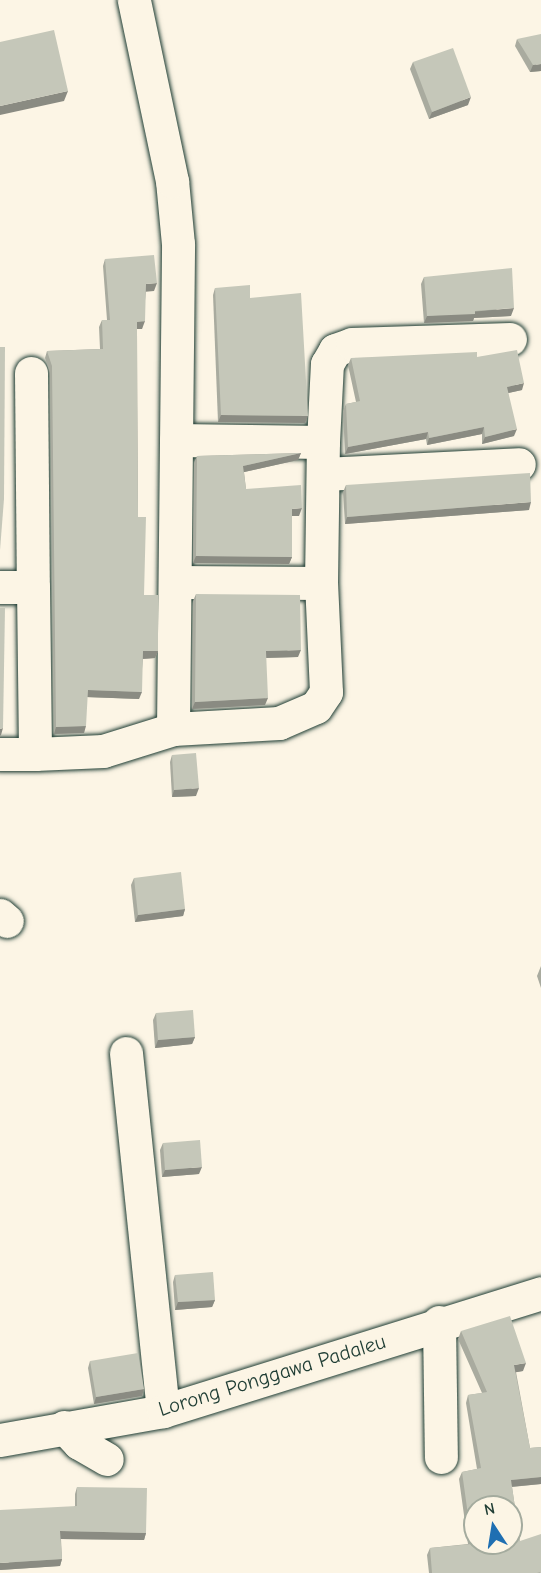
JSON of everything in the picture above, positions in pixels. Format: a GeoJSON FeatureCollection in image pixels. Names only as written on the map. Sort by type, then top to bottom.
{"type":"FeatureCollection","features":[{"type":"Feature","properties":{"kind":"street"},"geometry":{"type":"LineString","coordinates":[[134,0],[176,216],[176,582],[173,729]]}},
{"type":"Feature","properties":{"kind":"street"},"geometry":{"type":"LineString","coordinates":[[0,754],[103,751],[173,729],[279,723],[316,706],[326,692],[328,670],[321,583],[323,442],[327,364],[334,350],[352,344],[510,339]]}},
{"type":"Feature","properties":{"kind":"street"},"geometry":{"type":"LineString","coordinates":[[31,373],[35,754]]}},
{"type":"Feature","properties":{"kind":"street"},"geometry":{"type":"LineString","coordinates":[[176,440],[323,442]]}},
{"type":"Feature","properties":{"kind":"street"},"geometry":{"type":"LineString","coordinates":[[324,474],[519,464]]}},
{"type":"Feature","properties":{"kind":"street"},"geometry":{"type":"LineString","coordinates":[[176,582],[321,583]]}},
{"type":"Feature","properties":{"kind":"street"},"geometry":{"type":"LineString","coordinates":[[0,587],[33,587]]}},
{"type":"Feature","properties":{"kind":"street"},"geometry":{"type":"LineString","coordinates":[[126,1053],[164,1411]]}},
{"type":"Feature","properties":{"kind":"street","name":"Lorong Ponggawa Padaleu"},"geometry":{"type":"LineString","coordinates":[[0,1440],[164,1411],[439,1322],[541,1293]]}},
{"type":"Feature","properties":{"kind":"street"},"geometry":{"type":"LineString","coordinates":[[439,1322],[441,1457]]}},
{"type":"Feature","properties":{"kind":"street"},"geometry":{"type":"LineString","coordinates":[[64,1427],[79,1443],[107,1459]]}},
{"type":"Feature","properties":{"kind":"building"},"geometry":{"type":"Polygon","coordinates":[[[54,30],[68,91],[0,106],[0,42],[54,30]]]}},
{"type":"Feature","properties":{"kind":"building"},"geometry":{"type":"Polygon","coordinates":[[[541,34],[541,64],[533,65],[517,39],[541,34]]]}},
{"type":"Feature","properties":{"kind":"building"},"geometry":{"type":"Polygon","coordinates":[[[453,48],[471,97],[432,112],[413,62],[453,48]]]}},
{"type":"Feature","properties":{"kind":"building"},"geometry":{"type":"Polygon","coordinates":[[[154,255],[157,283],[146,284],[145,321],[137,322],[138,517],[146,517],[144,595],[158,595],[158,651],[143,651],[142,692],[88,690],[86,726],[56,727],[52,366],[47,351],[103,349],[102,320],[110,320],[105,259],[154,255]]]}},
{"type":"Feature","properties":{"kind":"building"},"geometry":{"type":"Polygon","coordinates":[[[512,268],[514,308],[475,311],[475,314],[427,316],[424,277],[512,268]]]}},
{"type":"Feature","properties":{"kind":"building"},"geometry":{"type":"Polygon","coordinates":[[[250,285],[250,298],[301,293],[308,416],[221,415],[215,288],[250,285]]]}},
{"type":"Feature","properties":{"kind":"building"},"geometry":{"type":"Polygon","coordinates":[[[0,347],[5,347],[4,499],[0,550],[0,347]]]}},
{"type":"Feature","properties":{"kind":"building"},"geometry":{"type":"Polygon","coordinates":[[[517,350],[524,383],[507,387],[517,429],[485,437],[484,427],[429,438],[428,432],[348,447],[346,404],[360,401],[351,358],[477,352],[477,357],[517,350]]]}},
{"type":"Feature","properties":{"kind":"building"},"geometry":{"type":"Polygon","coordinates":[[[301,453],[243,466],[246,489],[301,485],[302,508],[292,509],[292,557],[196,556],[197,456],[301,453]]]}},
{"type":"Feature","properties":{"kind":"building"},"geometry":{"type":"Polygon","coordinates":[[[530,473],[531,502],[347,517],[346,485],[530,473]]]}},
{"type":"Feature","properties":{"kind":"building"},"geometry":{"type":"Polygon","coordinates":[[[196,594],[300,595],[301,650],[266,651],[268,698],[195,702],[196,594]]]}},
{"type":"Feature","properties":{"kind":"building"},"geometry":{"type":"Polygon","coordinates":[[[0,608],[5,608],[3,728],[0,729],[0,608]]]}},
{"type":"Feature","properties":{"kind":"building"},"geometry":{"type":"Polygon","coordinates":[[[196,753],[199,788],[174,790],[172,755],[196,753]]]}},
{"type":"Feature","properties":{"kind":"building"},"geometry":{"type":"Polygon","coordinates":[[[181,872],[185,909],[138,915],[134,878],[181,872]]]}},
{"type":"Feature","properties":{"kind":"building"},"geometry":{"type":"Polygon","coordinates":[[[193,1010],[195,1037],[158,1040],[156,1013],[193,1010]]]}},
{"type":"Feature","properties":{"kind":"building"},"geometry":{"type":"Polygon","coordinates":[[[200,1140],[202,1167],[165,1170],[163,1143],[200,1140]]]}},
{"type":"Feature","properties":{"kind":"building"},"geometry":{"type":"Polygon","coordinates":[[[213,1272],[215,1300],[178,1302],[175,1275],[213,1272]]]}},
{"type":"Feature","properties":{"kind":"building"},"geometry":{"type":"Polygon","coordinates":[[[510,1316],[526,1363],[514,1365],[530,1448],[541,1447],[541,1477],[511,1480],[513,1495],[465,1495],[462,1472],[481,1468],[468,1395],[487,1392],[461,1331],[510,1316]]]}},
{"type":"Feature","properties":{"kind":"building"},"geometry":{"type":"Polygon","coordinates":[[[138,1353],[144,1389],[96,1397],[90,1361],[138,1353]]]}},
{"type":"Feature","properties":{"kind":"building"},"geometry":{"type":"Polygon","coordinates":[[[77,1487],[147,1488],[146,1533],[60,1531],[62,1559],[0,1563],[0,1510],[77,1506],[77,1487]]]}},
{"type":"Feature","properties":{"kind":"building"},"geometry":{"type":"Polygon","coordinates":[[[541,1534],[541,1572],[432,1573],[430,1548],[463,1545],[463,1555],[523,1555],[523,1540],[541,1534]]]}}]}
